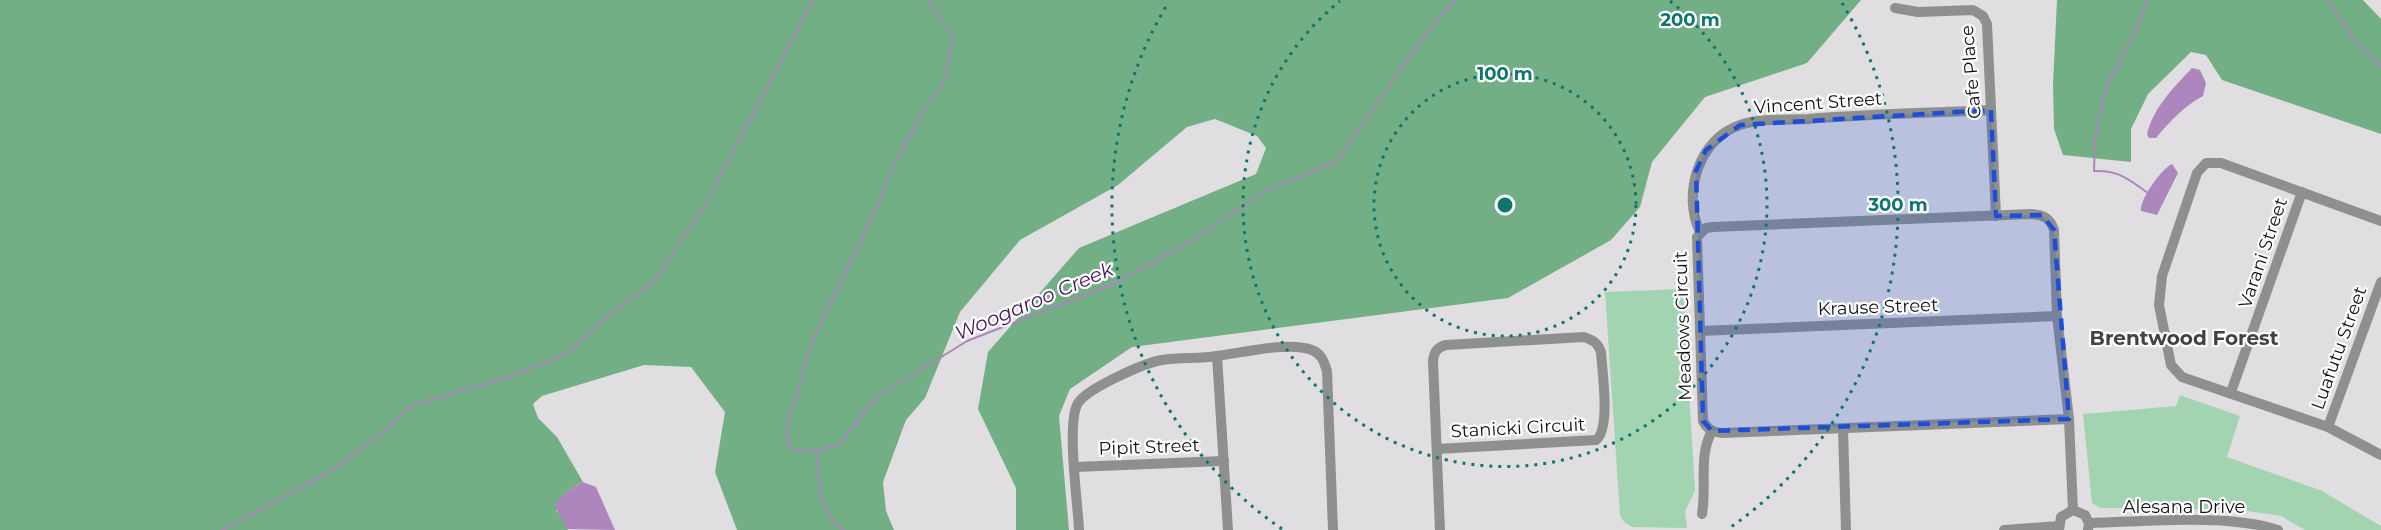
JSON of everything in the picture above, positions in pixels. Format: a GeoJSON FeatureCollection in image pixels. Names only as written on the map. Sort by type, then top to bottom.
{"type":"FeatureCollection","features":[{"type":"Feature","properties":{"kind":"street","name":"Cafe Place"},"geometry":{"type":"LineString","coordinates":[[1895,8],[1918,12],[1973,10],[1983,16],[1987,24],[1996,216]]}},
{"type":"Feature","properties":{"kind":"street","name":"Vincent Street"},"geometry":{"type":"LineString","coordinates":[[1700,232],[1695,221],[1696,171],[1706,150],[1723,135],[1740,125],[1845,116],[1991,111]]}},
{"type":"Feature","properties":{"kind":"street"},"geometry":{"type":"LineString","coordinates":[[2381,221],[2221,163],[2206,163],[2197,173],[2162,276],[2159,305],[2171,365],[2182,377],[2328,427],[2381,455]]}},
{"type":"Feature","properties":{"kind":"street","name":"Varani Street"},"geometry":{"type":"LineString","coordinates":[[2231,392],[2302,192]]}},
{"type":"Feature","properties":{"kind":"street","name":"Meadows Circuit"},"geometry":{"type":"LineString","coordinates":[[1712,431],[1703,421],[1696,244],[1700,232],[1706,228],[2040,215],[2050,220],[2054,230],[2057,316],[2069,419],[2073,510]]}},
{"type":"Feature","properties":{"kind":"street","name":"Luafutu Street"},"geometry":{"type":"LineString","coordinates":[[2328,427],[2381,282]]}},
{"type":"Feature","properties":{"kind":"street","name":"Krause Street"},"geometry":{"type":"LineString","coordinates":[[1700,331],[2057,316]]}},
{"type":"Feature","properties":{"kind":"street","name":"Stanicki Circuit"},"geometry":{"type":"LineString","coordinates":[[1437,449],[1596,440],[1600,437],[1605,425],[1599,346],[1596,342],[1584,337],[1440,346],[1435,351],[1433,361],[1440,530]]}},
{"type":"Feature","properties":{"kind":"street"},"geometry":{"type":"LineString","coordinates":[[1079,530],[1072,424],[1078,404],[1084,397],[1102,384],[1161,360],[1217,356],[1250,350],[1300,348],[1317,353],[1323,359],[1327,372],[1333,530]]}},
{"type":"Feature","properties":{"kind":"street"},"geometry":{"type":"LineString","coordinates":[[1217,356],[1228,530]]}},
{"type":"Feature","properties":{"kind":"street"},"geometry":{"type":"LineString","coordinates":[[1702,514],[1705,498],[1704,450],[1712,431],[1722,433],[1843,429],[2069,419]]}},
{"type":"Feature","properties":{"kind":"street"},"geometry":{"type":"LineString","coordinates":[[1843,429],[1846,530]]}},
{"type":"Feature","properties":{"kind":"street","name":"Pipit Street"},"geometry":{"type":"LineString","coordinates":[[1075,467],[1224,461]]}},
{"type":"Feature","properties":{"kind":"street"},"geometry":{"type":"LineString","coordinates":[[2004,530],[2058,528],[2064,513],[2073,510],[2085,515],[2089,527]]}},
{"type":"Feature","properties":{"kind":"street","name":"Alesana Drive"},"geometry":{"type":"LineString","coordinates":[[2089,527],[2183,526],[2238,522],[2278,530]]}},
{"type":"Feature","properties":{"kind":"highlighted area"},"geometry":{"type":"Polygon","coordinates":[[[1991,110],[1996,216],[2042,215],[2054,230],[2069,419],[1712,431],[1703,421],[1696,171],[1706,150],[1740,125],[1991,110]]]}},
{"type":"Feature","properties":{"kind":"green space"},"geometry":{"type":"Polygon","coordinates":[[[0,0],[1861,0],[1807,63],[1705,97],[1652,162],[1640,207],[1611,240],[1508,298],[1132,347],[1070,389],[1059,416],[1069,530],[1016,530],[1016,488],[978,409],[988,352],[1079,248],[1256,174],[1266,148],[1257,136],[1215,119],[1187,127],[1118,185],[1020,240],[960,312],[925,398],[906,420],[883,482],[886,511],[894,530],[737,530],[715,472],[725,412],[691,367],[644,365],[542,396],[533,404],[538,418],[557,437],[583,482],[566,492],[556,511],[564,518],[568,530],[0,530],[0,0]]]}},
{"type":"Feature","properties":{"kind":"green space"},"geometry":{"type":"Polygon","coordinates":[[[2057,0],[2363,0],[2381,19],[2381,134],[2222,80],[2206,55],[2191,52],[2148,94],[2131,129],[2131,162],[2063,155],[2054,129],[2053,85],[2057,0]]]}},
{"type":"Feature","properties":{"kind":"green space"},"geometry":{"type":"Polygon","coordinates":[[[1683,289],[1695,491],[1685,511],[1687,528],[1632,527],[1624,522],[1620,515],[1605,292],[1683,289]]]}},
{"type":"Feature","properties":{"kind":"green space"},"geometry":{"type":"Polygon","coordinates":[[[2180,395],[2240,416],[2227,457],[2322,491],[2381,526],[2381,530],[2305,530],[2281,516],[2241,510],[2100,508],[2092,503],[2083,414],[2176,406],[2180,395]]]}},
{"type":"Feature","properties":{"kind":"shaded area"},"geometry":{"type":"Polygon","coordinates":[[[2192,68],[2200,70],[2206,83],[2203,96],[2178,114],[2156,138],[2149,138],[2147,134],[2154,115],[2171,91],[2192,68]]]}},
{"type":"Feature","properties":{"kind":"shaded area"},"geometry":{"type":"Polygon","coordinates":[[[2172,164],[2178,173],[2157,215],[2141,211],[2141,206],[2152,185],[2172,164]]]}},
{"type":"Feature","properties":{"kind":"shaded area"},"geometry":{"type":"Polygon","coordinates":[[[583,482],[596,487],[615,530],[567,529],[555,504],[566,492],[583,482]]]}},
{"type":"Feature","properties":{"kind":"waterway","name":"Woogaroo Creek"},"geometry":{"type":"LineString","coordinates":[[222,530],[330,472],[379,435],[412,405],[509,377],[567,353],[611,314],[657,279],[703,209],[813,0]]}},
{"type":"Feature","properties":{"kind":"waterway","name":"Woogaroo Creek"},"geometry":{"type":"LineString","coordinates":[[927,0],[953,36],[944,82],[923,111],[892,169],[879,203],[812,342],[787,426],[788,443],[794,450],[817,451],[839,444],[877,397],[967,341],[1111,285],[1193,240],[1265,191],[1336,162],[1420,42],[1454,0]]}},
{"type":"Feature","properties":{"kind":"waterway"},"geometry":{"type":"LineString","coordinates":[[2147,0],[2138,26],[2107,86],[2095,138],[2094,171],[2117,174],[2148,193]]}},
{"type":"Feature","properties":{"kind":"waterway"},"geometry":{"type":"LineString","coordinates":[[2327,0],[2356,42],[2381,66]]}},
{"type":"Feature","properties":{"kind":"waterway"},"geometry":{"type":"LineString","coordinates":[[817,452],[819,485],[824,506],[835,523],[844,530]]}},
{"type":"Feature","properties":{"kind":"district","name":"Brentwood Forest"},"geometry":{"type":"Point","coordinates":[2184,338]}}]}
